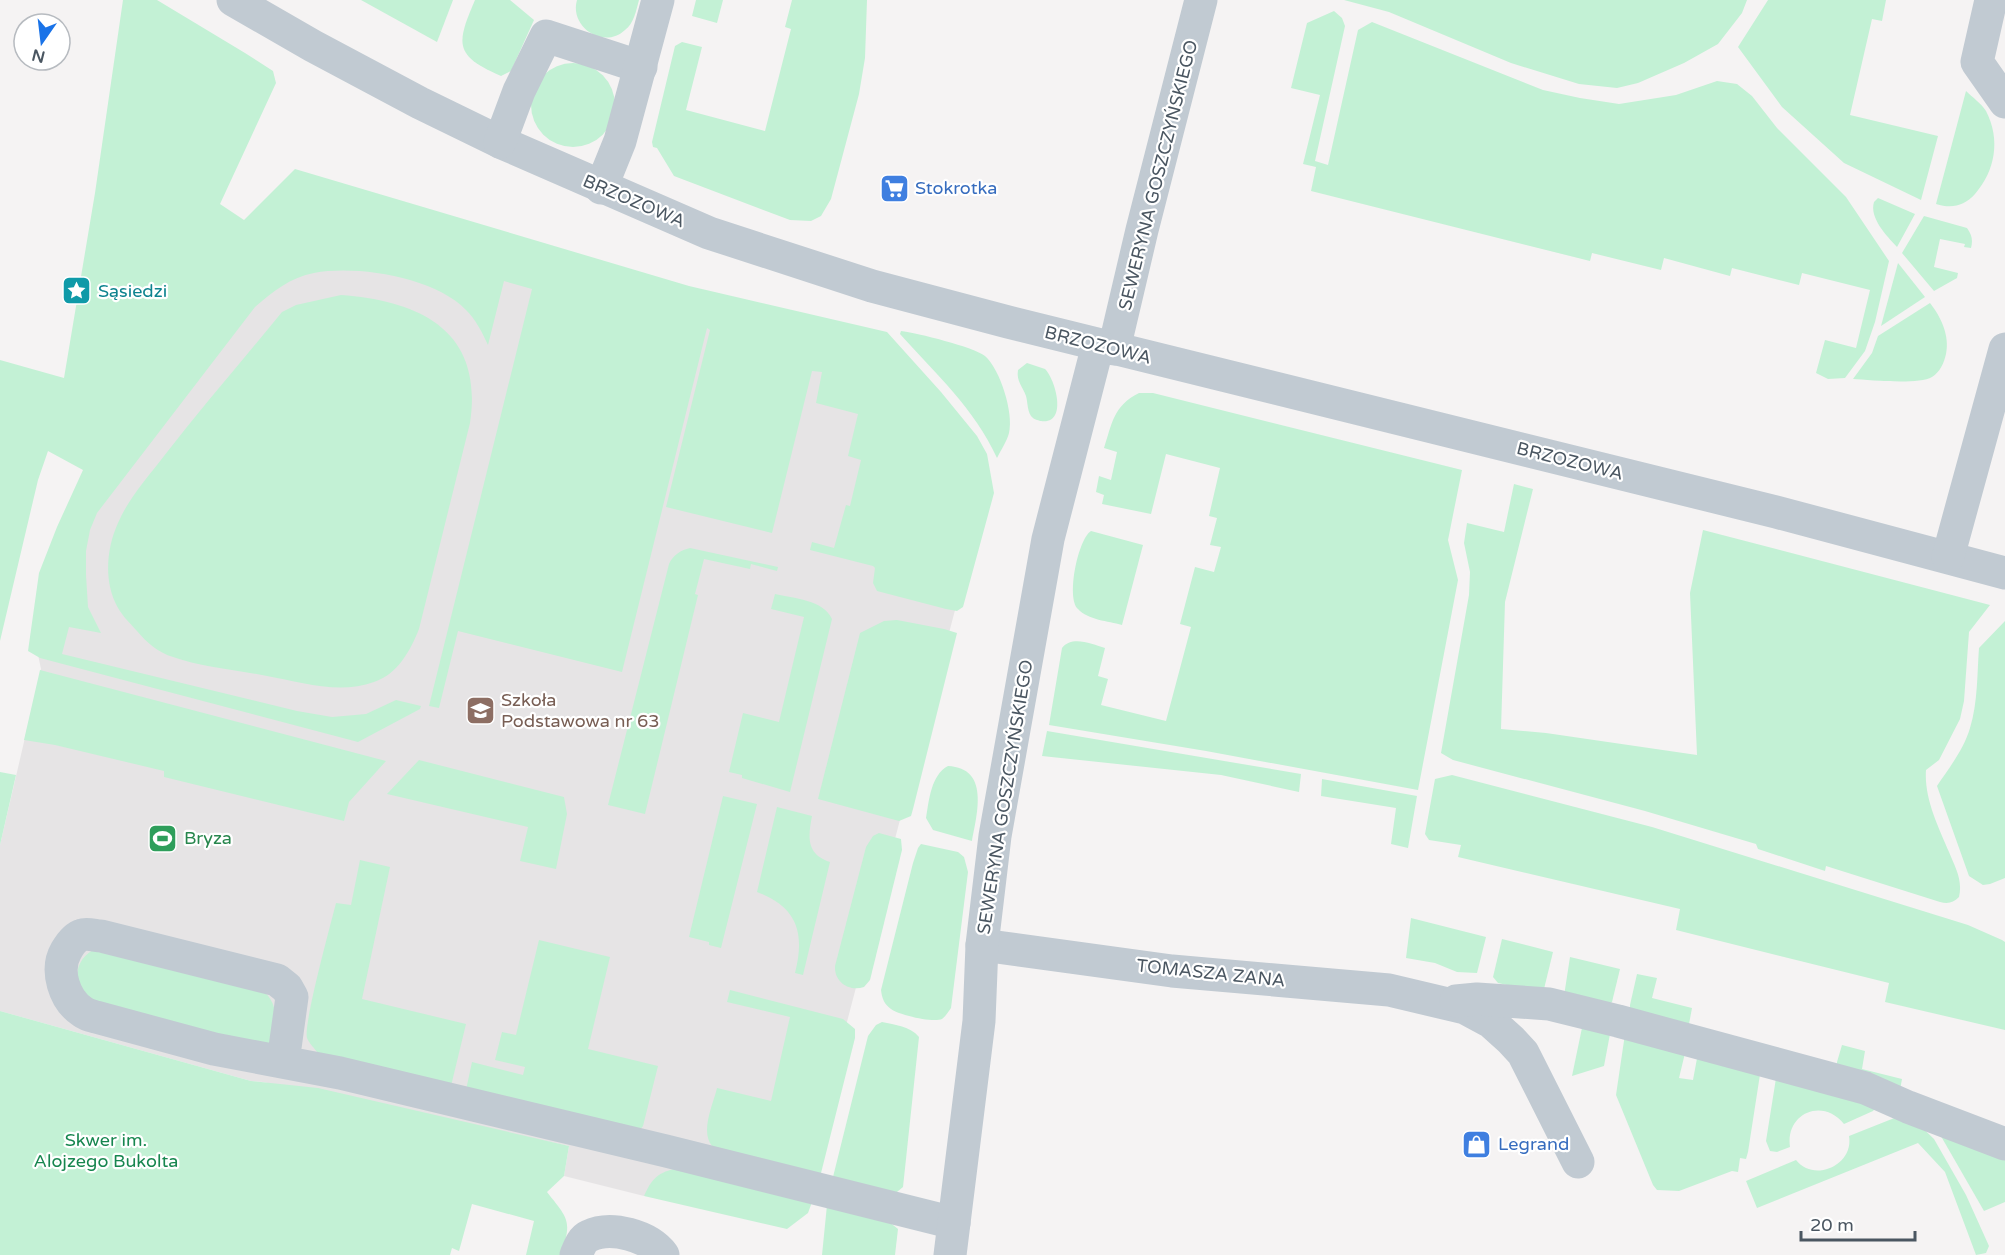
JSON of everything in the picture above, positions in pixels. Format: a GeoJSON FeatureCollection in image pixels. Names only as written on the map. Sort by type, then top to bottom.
{"type":"FeatureCollection","features":[{"type":"Feature","properties":{"kind":"street","name":"BRZOZOWA"},"geometry":{"type":"LineString","coordinates":[[233,0],[420,103],[601,188],[709,233],[861,282],[1106,347],[1732,501],[1948,556],[2005,573]]}},
{"type":"Feature","properties":{"kind":"street"},"geometry":{"type":"LineString","coordinates":[[601,188],[620,141],[658,0]]}},
{"type":"Feature","properties":{"kind":"street","name":"SEWERYNA GOSZCZYŃSKIEGO"},"geometry":{"type":"LineString","coordinates":[[952,1239],[979,1021],[981,945],[995,836],[1048,539],[1142,230],[1201,0]]}},
{"type":"Feature","properties":{"kind":"street"},"geometry":{"type":"LineString","coordinates":[[1991,0],[1977,62],[2005,102]]}},
{"type":"Feature","properties":{"kind":"street"},"geometry":{"type":"LineString","coordinates":[[500,142],[519,91],[546,36],[641,67]]}},
{"type":"Feature","properties":{"kind":"street"},"geometry":{"type":"LineString","coordinates":[[1948,556],[2005,349]]}},
{"type":"Feature","properties":{"kind":"street"},"geometry":{"type":"LineString","coordinates":[[284,1062],[292,997],[287,988],[277,980],[101,936],[83,935],[71,943],[62,957],[61,970],[64,987],[71,1001],[83,1012],[96,1017],[214,1049],[340,1073],[666,1151],[952,1239]]}},
{"type":"Feature","properties":{"kind":"street","name":"TOMASZA ZANA"},"geometry":{"type":"LineString","coordinates":[[981,945],[1172,971],[1389,990],[1465,1008],[1481,1016],[1511,1040],[1523,1053],[1578,1161]]}},
{"type":"Feature","properties":{"kind":"street"},"geometry":{"type":"LineString","coordinates":[[1440,1002],[1477,999],[1549,1004],[1618,1021],[1865,1088],[2005,1144]]}},
{"type":"Feature","properties":{"kind":"street"},"geometry":{"type":"LineString","coordinates":[[576,1255],[589,1236],[612,1232],[628,1234],[643,1240],[663,1255]]}},
{"type":"Feature","properties":{"kind":"shaded area","name":"Szkoła Podstawowa nr 63"},"geometry":{"type":"Polygon","coordinates":[[[280,196],[887,342],[986,492],[795,1220],[660,1185],[644,1196],[564,1176],[569,1146],[251,1081],[0,1011],[0,845],[41,669],[37,650],[61,550],[280,196]]]}},
{"type":"Feature","properties":{"kind":"green space"},"geometry":{"type":"Polygon","coordinates":[[[123,0],[157,0],[273,71],[276,83],[220,204],[244,220],[295,169],[689,286],[887,332],[941,392],[977,436],[987,454],[994,493],[963,607],[957,611],[946,609],[877,591],[873,583],[875,568],[873,566],[810,550],[812,542],[834,548],[846,505],[850,506],[861,460],[848,456],[858,414],[816,403],[822,372],[812,371],[772,533],[666,507],[710,330],[707,328],[622,672],[458,631],[439,708],[429,706],[532,289],[504,281],[488,345],[466,310],[435,289],[373,272],[332,271],[297,278],[275,291],[255,307],[97,513],[90,530],[86,551],[86,575],[88,607],[101,633],[69,627],[62,654],[297,711],[332,717],[366,714],[396,700],[421,706],[420,709],[358,742],[40,658],[28,651],[39,573],[83,470],[48,451],[38,480],[0,641],[0,360],[64,378],[95,193],[123,0]]]}},
{"type":"Feature","properties":{"kind":"green space"},"geometry":{"type":"Polygon","coordinates":[[[361,0],[453,0],[437,42],[361,0]]]}},
{"type":"Feature","properties":{"kind":"green space"},"geometry":{"type":"Polygon","coordinates":[[[475,0],[510,0],[534,20],[511,71],[501,76],[474,62],[463,47],[464,28],[475,0]]]}},
{"type":"Feature","properties":{"kind":"green space"},"geometry":{"type":"Polygon","coordinates":[[[577,0],[639,0],[631,24],[617,36],[608,38],[590,33],[583,27],[576,10],[577,0]]]}},
{"type":"Feature","properties":{"kind":"green space"},"geometry":{"type":"Polygon","coordinates":[[[696,0],[723,0],[717,23],[692,16],[696,0]]]}},
{"type":"Feature","properties":{"kind":"green space"},"geometry":{"type":"Polygon","coordinates":[[[792,0],[867,0],[865,58],[859,94],[831,199],[821,216],[811,221],[790,220],[674,176],[657,148],[653,147],[652,142],[675,46],[682,42],[702,47],[686,110],[765,131],[791,29],[785,27],[792,0]]]}},
{"type":"Feature","properties":{"kind":"green space"},"geometry":{"type":"Polygon","coordinates":[[[1344,0],[1747,0],[1742,13],[1718,44],[1684,63],[1638,83],[1617,88],[1579,84],[1511,63],[1389,12],[1344,0]]]}},
{"type":"Feature","properties":{"kind":"green space"},"geometry":{"type":"Polygon","coordinates":[[[1768,0],[1886,0],[1882,21],[1872,19],[1850,115],[1938,136],[1921,200],[1844,163],[1782,107],[1738,47],[1768,0]]]}},
{"type":"Feature","properties":{"kind":"green space"},"geometry":{"type":"Polygon","coordinates":[[[1334,11],[1342,18],[1345,26],[1315,161],[1328,165],[1358,30],[1372,22],[1543,90],[1580,98],[1619,104],[1676,95],[1717,81],[1737,84],[1752,96],[1777,128],[1846,197],[1889,261],[1875,322],[1865,351],[1845,378],[1828,379],[1816,373],[1825,340],[1856,348],[1870,290],[1802,273],[1799,285],[1732,268],[1730,276],[1664,258],[1661,270],[1592,253],[1590,261],[1311,191],[1316,167],[1303,164],[1320,95],[1291,88],[1307,23],[1334,11]]]}},
{"type":"Feature","properties":{"kind":"green space"},"geometry":{"type":"Polygon","coordinates":[[[573,63],[596,70],[608,82],[615,105],[608,128],[596,140],[573,147],[550,140],[538,128],[531,105],[538,82],[550,70],[573,63]]]}},
{"type":"Feature","properties":{"kind":"green space"},"geometry":{"type":"Polygon","coordinates":[[[1966,91],[1986,111],[1991,122],[1994,155],[1982,185],[1967,201],[1952,206],[1936,204],[1966,91]]]}},
{"type":"Feature","properties":{"kind":"green space"},"geometry":{"type":"Polygon","coordinates":[[[1878,198],[1915,214],[1897,247],[1876,220],[1873,208],[1878,198]]]}},
{"type":"Feature","properties":{"kind":"green space"},"geometry":{"type":"Polygon","coordinates":[[[1924,216],[1967,228],[1972,238],[1971,248],[1964,247],[1965,244],[1940,239],[1934,267],[1958,273],[1957,278],[1934,291],[1902,253],[1924,216]]]}},
{"type":"Feature","properties":{"kind":"green space"},"geometry":{"type":"Polygon","coordinates":[[[1898,263],[1925,297],[1881,326],[1898,263]]]}},
{"type":"Feature","properties":{"kind":"green space"},"geometry":{"type":"Polygon","coordinates":[[[341,295],[370,298],[421,314],[441,327],[456,344],[467,365],[472,391],[470,423],[419,629],[412,645],[402,661],[390,673],[374,682],[347,687],[320,686],[207,666],[163,653],[144,639],[125,618],[117,606],[109,583],[109,552],[122,514],[178,438],[282,312],[296,305],[341,295]]]}},
{"type":"Feature","properties":{"kind":"green space"},"geometry":{"type":"Polygon","coordinates":[[[1930,303],[1938,314],[1947,340],[1945,357],[1937,373],[1932,377],[1916,381],[1853,379],[1872,353],[1878,336],[1930,303]]]}},
{"type":"Feature","properties":{"kind":"green space"},"geometry":{"type":"Polygon","coordinates":[[[901,331],[932,337],[979,352],[991,362],[1001,381],[1008,403],[1010,424],[1009,433],[997,458],[988,440],[966,408],[900,334],[901,331]]]}},
{"type":"Feature","properties":{"kind":"green space"},"geometry":{"type":"Polygon","coordinates":[[[1027,363],[1045,369],[1053,382],[1057,409],[1055,416],[1049,420],[1041,421],[1033,418],[1028,408],[1018,374],[1018,370],[1027,363]]]}},
{"type":"Feature","properties":{"kind":"green space"},"geometry":{"type":"Polygon","coordinates":[[[1139,393],[1153,393],[1462,470],[1448,540],[1458,580],[1418,790],[1049,725],[1062,648],[1066,644],[1077,641],[1105,648],[1098,676],[1108,679],[1101,705],[1166,721],[1191,627],[1180,624],[1195,567],[1214,572],[1221,547],[1210,545],[1217,518],[1209,516],[1220,468],[1166,454],[1151,514],[1102,504],[1104,495],[1096,492],[1099,476],[1111,480],[1117,452],[1104,448],[1109,431],[1119,410],[1130,398],[1139,393]]]}},
{"type":"Feature","properties":{"kind":"green space"},"geometry":{"type":"Polygon","coordinates":[[[1514,484],[1533,489],[1505,602],[1501,729],[1546,733],[1697,755],[1690,593],[1703,530],[1990,605],[1969,632],[1964,701],[1960,719],[1939,760],[1926,770],[1927,791],[1933,812],[1958,874],[1959,897],[1952,902],[1943,903],[1826,866],[1825,871],[1758,849],[1756,844],[1645,811],[1453,760],[1441,753],[1469,595],[1470,572],[1464,543],[1467,523],[1504,532],[1514,484]]]}},
{"type":"Feature","properties":{"kind":"green space"},"geometry":{"type":"Polygon","coordinates":[[[1091,531],[1143,545],[1122,625],[1087,616],[1078,609],[1075,603],[1073,582],[1075,569],[1082,545],[1091,531]]]}},
{"type":"Feature","properties":{"kind":"green space"},"geometry":{"type":"Polygon","coordinates":[[[690,548],[778,567],[777,571],[751,564],[750,569],[704,559],[695,594],[698,595],[645,814],[608,805],[669,564],[678,553],[690,548]]]}},
{"type":"Feature","properties":{"kind":"green space"},"geometry":{"type":"Polygon","coordinates":[[[775,594],[815,604],[828,613],[832,619],[790,792],[729,772],[743,713],[779,722],[804,617],[771,609],[775,594]]]}},
{"type":"Feature","properties":{"kind":"green space"},"geometry":{"type":"Polygon","coordinates":[[[897,620],[957,633],[911,816],[899,821],[818,799],[860,633],[884,621],[897,620]]]}},
{"type":"Feature","properties":{"kind":"green space"},"geometry":{"type":"Polygon","coordinates":[[[2005,621],[2005,878],[1983,885],[1969,876],[1937,786],[1960,751],[1970,728],[1976,698],[1979,648],[2005,621]]]}},
{"type":"Feature","properties":{"kind":"green space"},"geometry":{"type":"Polygon","coordinates":[[[40,670],[386,761],[349,802],[344,821],[164,777],[164,771],[55,745],[24,740],[40,670]]]}},
{"type":"Feature","properties":{"kind":"green space"},"geometry":{"type":"Polygon","coordinates":[[[1047,731],[1301,774],[1299,792],[1221,775],[1042,756],[1047,731]]]}},
{"type":"Feature","properties":{"kind":"green space"},"geometry":{"type":"Polygon","coordinates":[[[419,760],[564,797],[567,814],[556,869],[520,861],[528,827],[387,794],[419,760]]]}},
{"type":"Feature","properties":{"kind":"green space"},"geometry":{"type":"Polygon","coordinates":[[[948,766],[961,769],[970,775],[975,783],[978,806],[972,841],[933,830],[926,818],[934,782],[942,770],[948,766]]]}},
{"type":"Feature","properties":{"kind":"green space"},"geometry":{"type":"Polygon","coordinates":[[[0,772],[16,775],[0,845],[0,772]]]}},
{"type":"Feature","properties":{"kind":"green space"},"geometry":{"type":"Polygon","coordinates":[[[1452,775],[1652,827],[1968,925],[2002,940],[2005,942],[2005,1030],[1885,1002],[1889,983],[1676,930],[1680,909],[1458,857],[1461,845],[1429,840],[1425,834],[1435,779],[1452,775]]]}},
{"type":"Feature","properties":{"kind":"green space"},"geometry":{"type":"Polygon","coordinates":[[[1322,779],[1417,796],[1408,848],[1391,844],[1396,808],[1321,796],[1322,779]]]}},
{"type":"Feature","properties":{"kind":"green space"},"geometry":{"type":"Polygon","coordinates":[[[723,796],[757,804],[721,948],[689,937],[723,796]]]}},
{"type":"Feature","properties":{"kind":"green space"},"geometry":{"type":"Polygon","coordinates":[[[777,807],[812,816],[810,844],[816,854],[830,862],[803,975],[795,973],[799,946],[798,934],[790,914],[771,898],[757,892],[777,807]]]}},
{"type":"Feature","properties":{"kind":"green space"},"geometry":{"type":"Polygon","coordinates":[[[879,833],[901,839],[902,850],[870,980],[864,987],[853,988],[840,981],[835,972],[835,966],[866,847],[873,836],[879,833]]]}},
{"type":"Feature","properties":{"kind":"green space"},"geometry":{"type":"Polygon","coordinates":[[[921,844],[958,852],[964,857],[968,872],[951,1008],[942,1019],[938,1020],[916,1018],[895,1011],[885,1003],[881,990],[913,863],[921,844]]]}},
{"type":"Feature","properties":{"kind":"green space"},"geometry":{"type":"Polygon","coordinates":[[[360,860],[390,867],[362,999],[466,1024],[451,1086],[318,1053],[307,1038],[313,995],[336,903],[351,905],[360,860]]]}},
{"type":"Feature","properties":{"kind":"green space"},"geometry":{"type":"Polygon","coordinates":[[[1411,918],[1486,937],[1477,973],[1457,972],[1435,963],[1406,958],[1411,918]]]}},
{"type":"Feature","properties":{"kind":"green space"},"geometry":{"type":"Polygon","coordinates":[[[1502,939],[1553,952],[1544,989],[1539,992],[1498,983],[1493,977],[1502,939]]]}},
{"type":"Feature","properties":{"kind":"green space"},"geometry":{"type":"Polygon","coordinates":[[[539,940],[610,957],[588,1049],[658,1066],[643,1126],[640,1130],[466,1090],[472,1062],[523,1075],[525,1067],[495,1060],[502,1032],[516,1035],[539,940]]]}},
{"type":"Feature","properties":{"kind":"green space"},"geometry":{"type":"Polygon","coordinates":[[[97,948],[262,990],[274,1008],[273,1044],[262,1047],[105,1008],[94,1003],[81,988],[77,975],[81,962],[97,948]]]}},
{"type":"Feature","properties":{"kind":"green space"},"geometry":{"type":"Polygon","coordinates":[[[1570,957],[1620,969],[1612,1002],[1605,1007],[1564,996],[1570,957]]]}},
{"type":"Feature","properties":{"kind":"green space"},"geometry":{"type":"Polygon","coordinates":[[[1637,974],[1657,978],[1652,998],[1692,1008],[1689,1024],[1630,1015],[1637,974]]]}},
{"type":"Feature","properties":{"kind":"green space"},"geometry":{"type":"Polygon","coordinates":[[[730,990],[843,1019],[855,1029],[855,1038],[819,1181],[712,1146],[709,1140],[708,1118],[717,1088],[771,1101],[790,1017],[727,1002],[730,990]]]}},
{"type":"Feature","properties":{"kind":"green space","name":"Skwer im. Alojzego Bukolta"},"geometry":{"type":"Polygon","coordinates":[[[0,1011],[251,1081],[318,1088],[569,1146],[564,1176],[547,1192],[566,1221],[567,1234],[561,1255],[526,1255],[534,1221],[472,1204],[459,1251],[452,1248],[450,1255],[0,1255],[0,1011]]]}},
{"type":"Feature","properties":{"kind":"green space"},"geometry":{"type":"Polygon","coordinates":[[[882,1022],[907,1028],[919,1037],[903,1187],[892,1196],[832,1181],[868,1036],[876,1025],[882,1022]]]}},
{"type":"Feature","properties":{"kind":"green space"},"geometry":{"type":"Polygon","coordinates":[[[1583,1023],[1610,1034],[1604,1066],[1572,1076],[1583,1023]]]}},
{"type":"Feature","properties":{"kind":"green space"},"geometry":{"type":"Polygon","coordinates":[[[1625,1034],[1686,1049],[1679,1078],[1693,1080],[1698,1053],[1761,1068],[1748,1152],[1746,1159],[1740,1158],[1738,1172],[1732,1171],[1679,1191],[1657,1190],[1616,1095],[1625,1034]]]}},
{"type":"Feature","properties":{"kind":"green space"},"geometry":{"type":"Polygon","coordinates":[[[1842,1045],[1865,1051],[1862,1069],[1902,1079],[1899,1095],[1837,1071],[1842,1045]]]}},
{"type":"Feature","properties":{"kind":"green space"},"geometry":{"type":"Polygon","coordinates":[[[1777,1072],[1877,1106],[1873,1111],[1844,1124],[1826,1111],[1816,1110],[1807,1113],[1793,1125],[1790,1147],[1777,1152],[1770,1151],[1766,1141],[1777,1072]]]}},
{"type":"Feature","properties":{"kind":"green space"},"geometry":{"type":"Polygon","coordinates":[[[1907,1113],[1934,1139],[1966,1195],[1989,1246],[1986,1253],[1976,1255],[1945,1172],[1918,1143],[1757,1208],[1746,1181],[1796,1160],[1804,1167],[1813,1170],[1831,1168],[1845,1155],[1849,1146],[1849,1136],[1907,1113]]]}},
{"type":"Feature","properties":{"kind":"green space"},"geometry":{"type":"Polygon","coordinates":[[[1938,1131],[2005,1151],[2005,1202],[1984,1211],[1938,1131]]]}},
{"type":"Feature","properties":{"kind":"green space"},"geometry":{"type":"Polygon","coordinates":[[[674,1169],[812,1202],[808,1213],[787,1229],[644,1196],[655,1178],[674,1169]]]}},
{"type":"Feature","properties":{"kind":"green space"},"geometry":{"type":"Polygon","coordinates":[[[827,1205],[888,1221],[898,1229],[895,1255],[822,1255],[827,1205]]]}},
{"type":"Feature","properties":{"kind":"place","name":"Stokrotka"},"geometry":{"type":"Point","coordinates":[894,188]}},
{"type":"Feature","properties":{"kind":"place","name":"Sąsiedzi"},"geometry":{"type":"Point","coordinates":[77,291]}},
{"type":"Feature","properties":{"kind":"place","name":"Szkoła Podstawowa nr 63"},"geometry":{"type":"Point","coordinates":[480,710]}},
{"type":"Feature","properties":{"kind":"place","name":"Bryza"},"geometry":{"type":"Point","coordinates":[163,838]}},
{"type":"Feature","properties":{"kind":"place","name":"Legrand"},"geometry":{"type":"Point","coordinates":[1477,1144]}}]}
